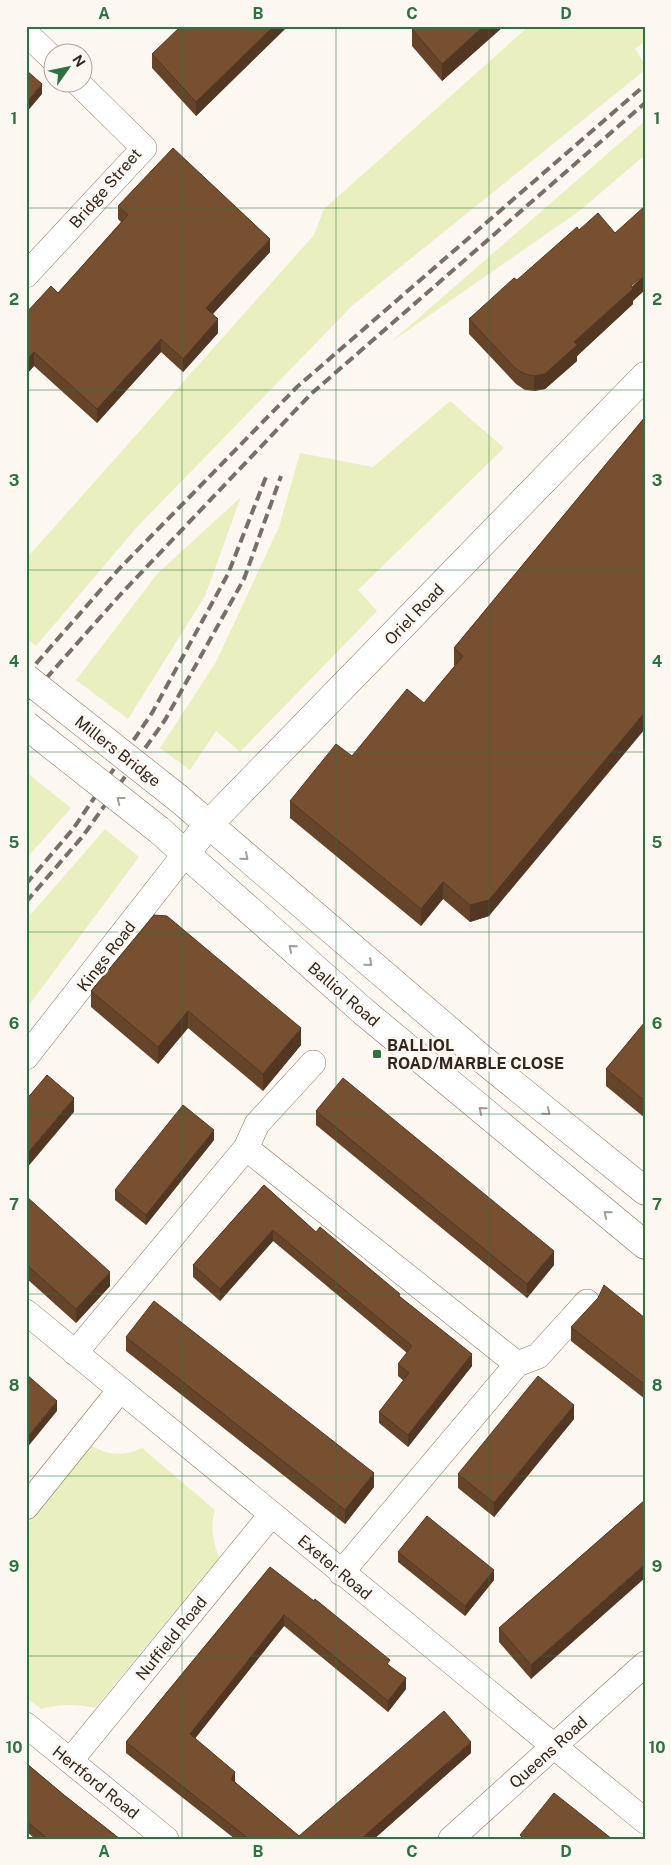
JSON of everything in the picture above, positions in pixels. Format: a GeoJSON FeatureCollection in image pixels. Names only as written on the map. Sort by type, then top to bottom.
{"type":"FeatureCollection","features":[{"type":"Feature","properties":{"kind":"main road","name":"Oriel Road"},"geometry":{"type":"LineString","coordinates":[[185,854],[208,825],[645,376]]}},
{"type":"Feature","properties":{"kind":"main road","name":"Millers Bridge"},"geometry":{"type":"LineString","coordinates":[[26,678],[178,798],[208,825]]}},
{"type":"Feature","properties":{"kind":"main road"},"geometry":{"type":"LineString","coordinates":[[26,725],[158,830],[185,854]]}},
{"type":"Feature","properties":{"kind":"main road"},"geometry":{"type":"LineString","coordinates":[[208,825],[481,1058],[645,1191]]}},
{"type":"Feature","properties":{"kind":"main road","name":"Balliol Road"},"geometry":{"type":"LineString","coordinates":[[185,854],[364,1012],[645,1245]]}},
{"type":"Feature","properties":{"kind":"street"},"geometry":{"type":"LineString","coordinates":[[26,33],[42,48]]}},
{"type":"Feature","properties":{"kind":"street","name":"Bridge Street"},"geometry":{"type":"LineString","coordinates":[[26,275],[144,148],[87,92]]}},
{"type":"Feature","properties":{"kind":"street","name":"Kings Road"},"geometry":{"type":"LineString","coordinates":[[26,1057],[185,854]]}},
{"type":"Feature","properties":{"kind":"street"},"geometry":{"type":"LineString","coordinates":[[75,1353],[246,1148],[257,1124],[313,1063]]}},
{"type":"Feature","properties":{"kind":"street"},"geometry":{"type":"LineString","coordinates":[[246,1148],[517,1364]]}},
{"type":"Feature","properties":{"kind":"street"},"geometry":{"type":"LineString","coordinates":[[341,1573],[517,1364],[538,1356],[588,1302]]}},
{"type":"Feature","properties":{"kind":"street","name":"Exeter Road"},"geometry":{"type":"LineString","coordinates":[[26,1312],[341,1573],[645,1821]]}},
{"type":"Feature","properties":{"kind":"street"},"geometry":{"type":"LineString","coordinates":[[26,1507],[120,1390]]}},
{"type":"Feature","properties":{"kind":"street","name":"Nuffield Road"},"geometry":{"type":"LineString","coordinates":[[70,1761],[272,1515]]}},
{"type":"Feature","properties":{"kind":"street","name":"Queens Road"},"geometry":{"type":"LineString","coordinates":[[451,1839],[645,1664]]}},
{"type":"Feature","properties":{"kind":"street","name":"Hertford Road"},"geometry":{"type":"LineString","coordinates":[[26,1725],[166,1839]]}},
{"type":"Feature","properties":{"kind":"green space"},"geometry":{"type":"Polygon","coordinates":[[[529,26],[645,26],[645,41],[635,49],[645,65],[645,70],[353,305],[137,527],[36,646],[26,638],[26,559],[314,235],[324,209],[529,26]]]}},
{"type":"Feature","properties":{"kind":"green space"},"geometry":{"type":"Polygon","coordinates":[[[645,121],[645,155],[578,212],[391,342],[645,121]]]}},
{"type":"Feature","properties":{"kind":"green space"},"geometry":{"type":"Polygon","coordinates":[[[450,401],[504,448],[358,590],[377,611],[240,752],[216,731],[190,770],[160,748],[216,662],[279,527],[300,453],[373,467],[450,401]]]}},
{"type":"Feature","properties":{"kind":"green space"},"geometry":{"type":"Polygon","coordinates":[[[241,497],[205,596],[128,719],[76,680],[158,573],[241,497]]]}},
{"type":"Feature","properties":{"kind":"green space"},"geometry":{"type":"Polygon","coordinates":[[[26,772],[71,808],[26,859],[26,772]]]}},
{"type":"Feature","properties":{"kind":"green space"},"geometry":{"type":"Polygon","coordinates":[[[105,829],[139,857],[26,1009],[26,920],[105,829]]]}},
{"type":"Feature","properties":{"kind":"green space"},"geometry":{"type":"Polygon","coordinates":[[[91,1446],[116,1454],[129,1453],[142,1448],[215,1510],[213,1534],[219,1558],[95,1708],[68,1705],[41,1709],[26,1697],[26,1526],[91,1446]]]}},
{"type":"Feature","properties":{"kind":"building"},"geometry":{"type":"Polygon","coordinates":[[[181,26],[274,26],[196,102],[152,54],[181,26]]]}},
{"type":"Feature","properties":{"kind":"building"},"geometry":{"type":"Polygon","coordinates":[[[415,26],[484,26],[442,64],[412,29],[415,26]]]}},
{"type":"Feature","properties":{"kind":"building"},"geometry":{"type":"Polygon","coordinates":[[[26,70],[42,84],[26,103],[26,70]]]}},
{"type":"Feature","properties":{"kind":"building"},"geometry":{"type":"Polygon","coordinates":[[[173,148],[270,239],[206,308],[218,319],[183,359],[161,339],[97,409],[34,352],[26,361],[26,313],[51,286],[58,293],[128,215],[118,206],[173,148]]]}},
{"type":"Feature","properties":{"kind":"building"},"geometry":{"type":"Polygon","coordinates":[[[645,206],[645,274],[631,286],[633,289],[574,342],[577,345],[545,374],[534,376],[516,369],[469,319],[514,278],[517,280],[577,227],[579,230],[598,213],[615,233],[645,206]]]}},
{"type":"Feature","properties":{"kind":"building"},"geometry":{"type":"Polygon","coordinates":[[[645,417],[645,712],[489,900],[470,905],[443,882],[421,909],[290,801],[336,744],[352,756],[407,689],[424,703],[463,656],[454,648],[645,417]]]}},
{"type":"Feature","properties":{"kind":"building"},"geometry":{"type":"Polygon","coordinates":[[[154,915],[167,916],[301,1028],[263,1074],[188,1011],[158,1047],[91,991],[154,915]]]}},
{"type":"Feature","properties":{"kind":"building"},"geometry":{"type":"Polygon","coordinates":[[[645,1022],[645,1101],[606,1069],[645,1022]]]}},
{"type":"Feature","properties":{"kind":"building"},"geometry":{"type":"Polygon","coordinates":[[[47,1075],[74,1098],[26,1155],[26,1100],[47,1075]]]}},
{"type":"Feature","properties":{"kind":"building"},"geometry":{"type":"Polygon","coordinates":[[[343,1078],[554,1251],[527,1284],[316,1111],[343,1078]]]}},
{"type":"Feature","properties":{"kind":"building"},"geometry":{"type":"Polygon","coordinates":[[[183,1105],[214,1130],[146,1215],[115,1190],[183,1105]]]}},
{"type":"Feature","properties":{"kind":"building"},"geometry":{"type":"Polygon","coordinates":[[[264,1185],[316,1232],[320,1227],[400,1294],[399,1296],[472,1354],[408,1435],[379,1412],[409,1373],[398,1364],[412,1346],[273,1230],[220,1289],[193,1265],[264,1185]]]}},
{"type":"Feature","properties":{"kind":"building"},"geometry":{"type":"Polygon","coordinates":[[[26,1196],[110,1272],[76,1309],[26,1264],[26,1196]]]}},
{"type":"Feature","properties":{"kind":"building"},"geometry":{"type":"Polygon","coordinates":[[[604,1285],[645,1318],[645,1385],[571,1327],[598,1298],[604,1285]]]}},
{"type":"Feature","properties":{"kind":"building"},"geometry":{"type":"Polygon","coordinates":[[[154,1301],[374,1473],[345,1510],[126,1337],[154,1301]]]}},
{"type":"Feature","properties":{"kind":"building"},"geometry":{"type":"Polygon","coordinates":[[[26,1374],[57,1401],[26,1439],[26,1374]]]}},
{"type":"Feature","properties":{"kind":"building"},"geometry":{"type":"Polygon","coordinates":[[[538,1376],[574,1405],[494,1503],[458,1474],[538,1376]]]}},
{"type":"Feature","properties":{"kind":"building"},"geometry":{"type":"Polygon","coordinates":[[[645,1500],[645,1564],[531,1665],[499,1628],[645,1500]]]}},
{"type":"Feature","properties":{"kind":"building"},"geometry":{"type":"Polygon","coordinates":[[[427,1516],[494,1570],[465,1606],[398,1552],[427,1516]]]}},
{"type":"Feature","properties":{"kind":"building"},"geometry":{"type":"Polygon","coordinates":[[[270,1567],[314,1601],[315,1599],[390,1660],[387,1664],[406,1678],[388,1701],[284,1615],[190,1734],[235,1772],[231,1779],[299,1836],[444,1711],[471,1742],[361,1839],[249,1839],[126,1742],[270,1567]]]}},
{"type":"Feature","properties":{"kind":"building"},"geometry":{"type":"Polygon","coordinates":[[[26,1763],[120,1839],[48,1839],[26,1821],[26,1763]]]}},
{"type":"Feature","properties":{"kind":"building"},"geometry":{"type":"Polygon","coordinates":[[[554,1793],[612,1839],[524,1839],[520,1835],[554,1793]]]}},
{"type":"Feature","properties":{"kind":"railway"},"geometry":{"type":"LineString","coordinates":[[26,675],[119,569],[297,387],[645,85]]}},
{"type":"Feature","properties":{"kind":"railway"},"geometry":{"type":"LineString","coordinates":[[26,701],[120,595],[311,394],[645,103]]}},
{"type":"Feature","properties":{"kind":"railway"},"geometry":{"type":"LineString","coordinates":[[26,902],[83,836],[165,720],[244,579],[281,476]]}},
{"type":"Feature","properties":{"kind":"railway"},"geometry":{"type":"LineString","coordinates":[[26,884],[73,829],[152,713],[228,574],[266,477]]}},
{"type":"Feature","properties":{"kind":"place","name":"BALLIOL ROAD/MARBLE CLOSE"},"geometry":{"type":"Point","coordinates":[377,1054]}}]}
